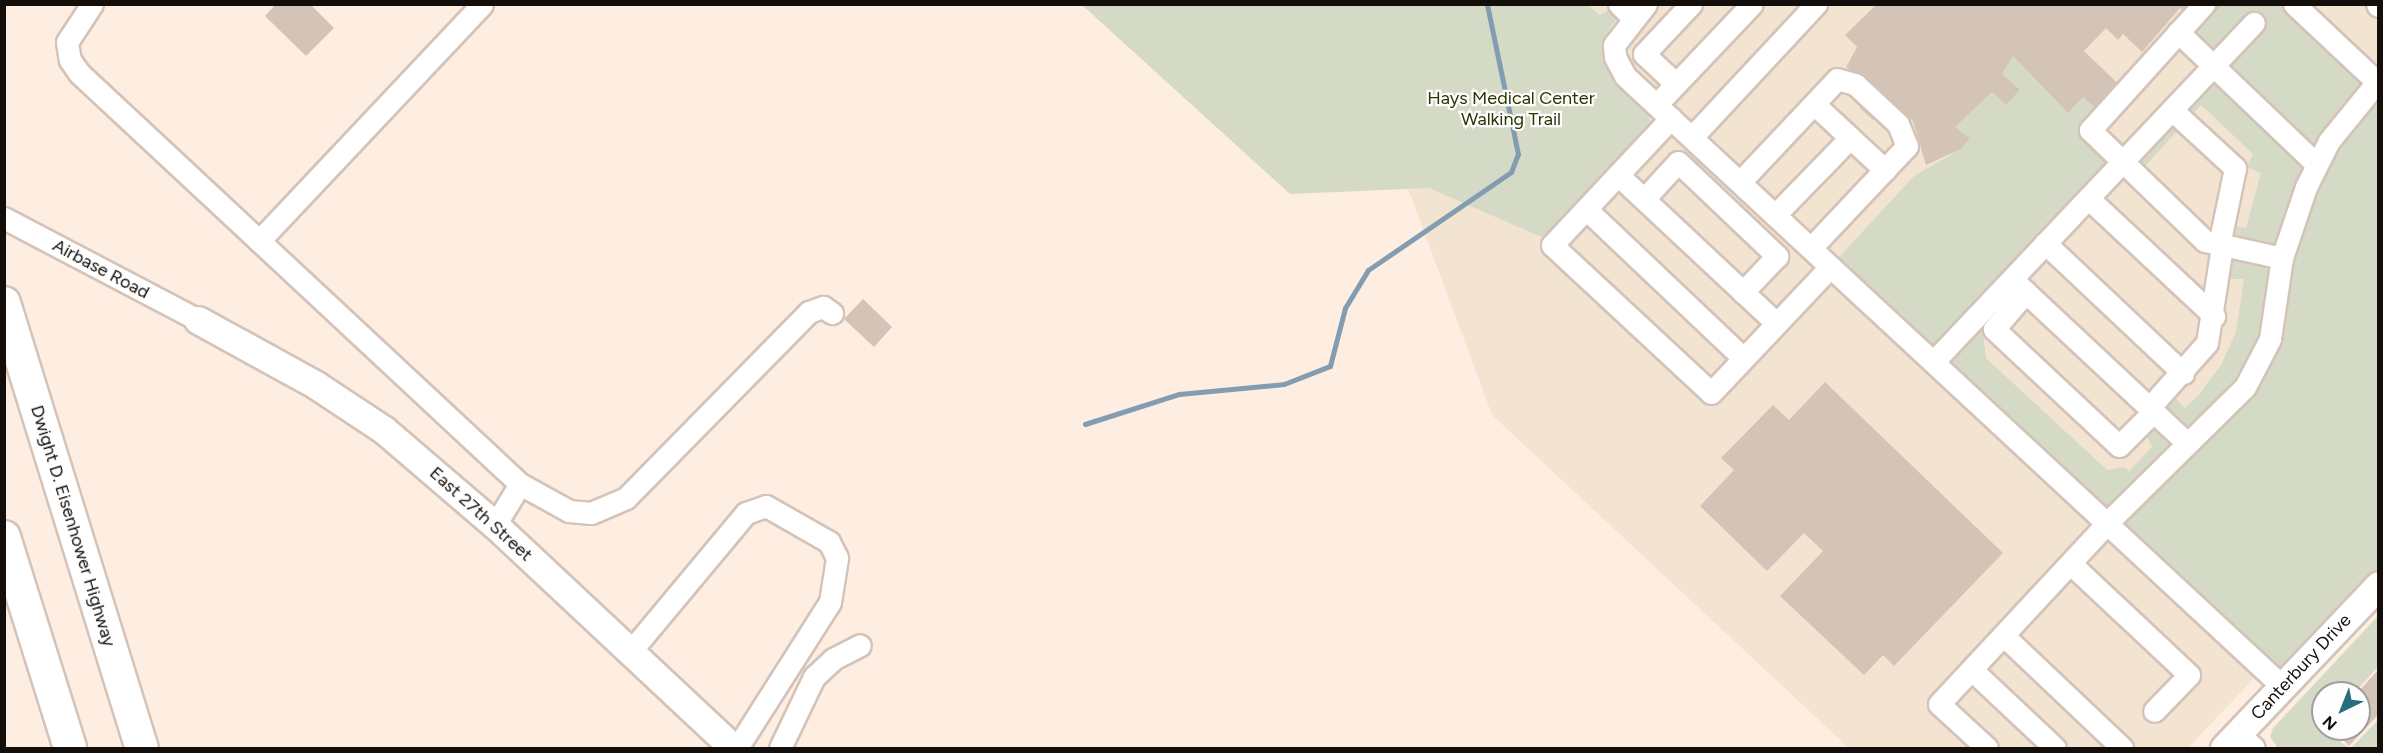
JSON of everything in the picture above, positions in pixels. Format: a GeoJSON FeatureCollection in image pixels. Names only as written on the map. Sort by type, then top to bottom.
{"type":"FeatureCollection","features":[{"type":"Feature","properties":{"kind":"highway","name":"Dwight D. Eisenhower Highway"},"geometry":{"type":"LineString","coordinates":[[4,303],[10,342],[142,748]]}},
{"type":"Feature","properties":{"kind":"highway"},"geometry":{"type":"LineString","coordinates":[[4,537],[70,748]]}},
{"type":"Feature","properties":{"kind":"main road","name":"East 27th Street"},"geometry":{"type":"LineString","coordinates":[[198,320],[362,414],[495,525],[735,748]]}},
{"type":"Feature","properties":{"kind":"main road","name":"Canterbury Drive"},"geometry":{"type":"LineString","coordinates":[[2239,744],[2283,687],[2379,586]]}},
{"type":"Feature","properties":{"kind":"street"},"geometry":{"type":"LineString","coordinates":[[92,4],[67,42],[69,56],[80,73],[520,484],[569,511],[591,513],[610,508],[655,473],[809,312],[823,307],[832,313]]}},
{"type":"Feature","properties":{"kind":"street"},"geometry":{"type":"LineString","coordinates":[[259,241],[482,4]]}},
{"type":"Feature","properties":{"kind":"street"},"geometry":{"type":"LineString","coordinates":[[1676,84],[1644,54],[1691,4]]}},
{"type":"Feature","properties":{"kind":"street"},"geometry":{"type":"LineString","coordinates":[[1752,4],[1676,84],[1664,112],[1618,175],[1552,245],[1711,393],[1830,267]]}},
{"type":"Feature","properties":{"kind":"street"},"geometry":{"type":"LineString","coordinates":[[1692,137],[1816,4]]}},
{"type":"Feature","properties":{"kind":"street"},"geometry":{"type":"LineString","coordinates":[[2204,4],[2092,125],[2092,135],[2205,241],[2282,258]]}},
{"type":"Feature","properties":{"kind":"street"},"geometry":{"type":"LineString","coordinates":[[1987,748],[1939,704],[2072,564],[2108,522],[2187,443],[2228,408],[2259,364],[2277,312],[2282,258],[2316,164],[2344,120],[2378,81],[2294,4]]}},
{"type":"Feature","properties":{"kind":"street"},"geometry":{"type":"LineString","coordinates":[[1633,9],[1617,38],[1614,57],[1625,76],[1830,267],[1935,360],[2283,687]]}},
{"type":"Feature","properties":{"kind":"street"},"geometry":{"type":"LineString","coordinates":[[2172,110],[2235,168],[2220,246],[2214,316],[2207,343],[2119,446],[1994,329],[2045,243],[2254,23]]}},
{"type":"Feature","properties":{"kind":"street"},"geometry":{"type":"LineString","coordinates":[[2178,33],[2316,164]]}},
{"type":"Feature","properties":{"kind":"street"},"geometry":{"type":"LineString","coordinates":[[1740,182],[1842,78],[1890,117],[1902,129],[1907,146],[1811,248]]}},
{"type":"Feature","properties":{"kind":"street"},"geometry":{"type":"LineString","coordinates":[[1814,104],[1885,170]]}},
{"type":"Feature","properties":{"kind":"street"},"geometry":{"type":"LineString","coordinates":[[1775,215],[1850,138]]}},
{"type":"Feature","properties":{"kind":"street"},"geometry":{"type":"LineString","coordinates":[[1644,199],[1678,162],[1777,256],[1743,292]]}},
{"type":"Feature","properties":{"kind":"street"},"geometry":{"type":"LineString","coordinates":[[1618,175],[1776,323]]}},
{"type":"Feature","properties":{"kind":"street"},"geometry":{"type":"LineString","coordinates":[[2088,198],[2214,316]]}},
{"type":"Feature","properties":{"kind":"street"},"geometry":{"type":"LineString","coordinates":[[1586,209],[1743,358]]}},
{"type":"Feature","properties":{"kind":"street","name":"Airbase Road"},"geometry":{"type":"LineString","coordinates":[[4,218],[198,320]]}},
{"type":"Feature","properties":{"kind":"street"},"geometry":{"type":"LineString","coordinates":[[2045,243],[2183,373]]}},
{"type":"Feature","properties":{"kind":"street"},"geometry":{"type":"LineString","coordinates":[[2019,286],[2187,443]]}},
{"type":"Feature","properties":{"kind":"street"},"geometry":{"type":"LineString","coordinates":[[1935,360],[2019,286]]}},
{"type":"Feature","properties":{"kind":"street"},"geometry":{"type":"LineString","coordinates":[[495,525],[520,484]]}},
{"type":"Feature","properties":{"kind":"street"},"geometry":{"type":"LineString","coordinates":[[630,651],[746,513],[766,506],[829,542],[837,558],[830,602],[735,748]]}},
{"type":"Feature","properties":{"kind":"street"},"geometry":{"type":"LineString","coordinates":[[2072,564],[2189,675],[2154,711]]}},
{"type":"Feature","properties":{"kind":"street"},"geometry":{"type":"LineString","coordinates":[[2004,636],[2122,748]]}},
{"type":"Feature","properties":{"kind":"street"},"geometry":{"type":"LineString","coordinates":[[780,748],[814,677],[833,659],[860,645]]}},
{"type":"Feature","properties":{"kind":"street"},"geometry":{"type":"LineString","coordinates":[[1972,670],[2055,748]]}},
{"type":"Feature","properties":{"kind":"shaded area"},"geometry":{"type":"Polygon","coordinates":[[[1340,5],[2378,5],[2378,547],[2188,748],[1849,748],[1492,415],[1340,5]]]}},
{"type":"Feature","properties":{"kind":"green space","name":"Hays Medical Center Walking Trail"},"geometry":{"type":"Polygon","coordinates":[[[1588,4],[1599,15],[1613,8],[1619,15],[1604,37],[1603,56],[1613,74],[1648,110],[1650,123],[1546,239],[1429,188],[1290,194],[1082,5],[1588,4]]]}},
{"type":"Feature","properties":{"kind":"green space"},"geometry":{"type":"Polygon","coordinates":[[[2204,5],[2294,5],[2378,81],[2378,586],[2283,687],[1830,267],[1914,176],[1961,149],[1970,138],[1955,127],[1992,92],[2006,105],[2020,90],[2002,74],[2013,56],[2068,113],[2083,97],[2102,114],[2093,123],[2121,163],[2213,66],[2178,32],[2204,5]],[[2201,105],[2136,176],[2122,163],[2012,278],[2024,290],[1983,333],[1986,358],[2107,470],[2123,467],[2129,471],[2152,447],[2146,434],[2157,415],[2174,397],[2185,408],[2199,395],[2221,365],[2236,332],[2244,279],[2226,279],[2231,225],[2246,228],[2261,173],[2247,167],[2253,154],[2201,105]]]}},
{"type":"Feature","properties":{"kind":"green space"},"geometry":{"type":"Polygon","coordinates":[[[2378,616],[2378,667],[2365,681],[2317,681],[2378,616]]]}},
{"type":"Feature","properties":{"kind":"green space"},"geometry":{"type":"Polygon","coordinates":[[[2311,687],[2311,741],[2339,741],[2349,748],[2278,748],[2270,737],[2273,728],[2311,687]]]}},
{"type":"Feature","properties":{"kind":"green space"},"geometry":{"type":"Polygon","coordinates":[[[2378,720],[2378,748],[2351,748],[2358,741],[2371,741],[2371,727],[2378,720]]]}},
{"type":"Feature","properties":{"kind":"building"},"geometry":{"type":"Polygon","coordinates":[[[276,4],[310,4],[334,28],[306,56],[265,16],[276,4]]]}},
{"type":"Feature","properties":{"kind":"building"},"geometry":{"type":"Polygon","coordinates":[[[1877,4],[2219,4],[2221,6],[2200,26],[2180,8],[2142,52],[2123,34],[2118,40],[2106,28],[2084,51],[2130,95],[2107,118],[2083,97],[2068,113],[2013,56],[2002,74],[2020,90],[2006,105],[1992,92],[1955,127],[1970,138],[1961,149],[1926,165],[1913,121],[1892,101],[1873,120],[1859,107],[1878,88],[1846,67],[1857,47],[1845,35],[1877,4]]]}},
{"type":"Feature","properties":{"kind":"building"},"geometry":{"type":"Polygon","coordinates":[[[863,299],[892,327],[874,347],[844,319],[863,299]]]}},
{"type":"Feature","properties":{"kind":"building"},"geometry":{"type":"Polygon","coordinates":[[[1825,382],[2003,553],[1894,666],[1883,655],[1864,675],[1780,596],[1823,551],[1804,533],[1767,571],[1700,506],[1734,470],[1721,458],[1773,405],[1789,420],[1825,382]]]}},
{"type":"Feature","properties":{"kind":"building"},"geometry":{"type":"Polygon","coordinates":[[[2378,670],[2378,715],[2371,722],[2371,681],[2368,681],[2378,670]]]}},
{"type":"Feature","properties":{"kind":"building"},"geometry":{"type":"Polygon","coordinates":[[[2344,741],[2354,741],[2349,746],[2344,741]]]}},
{"type":"Feature","properties":{"kind":"waterway"},"geometry":{"type":"LineString","coordinates":[[1085,424],[1179,394],[1284,384],[1330,366],[1345,308],[1368,270],[1511,172],[1518,154],[1487,4]]}}]}
